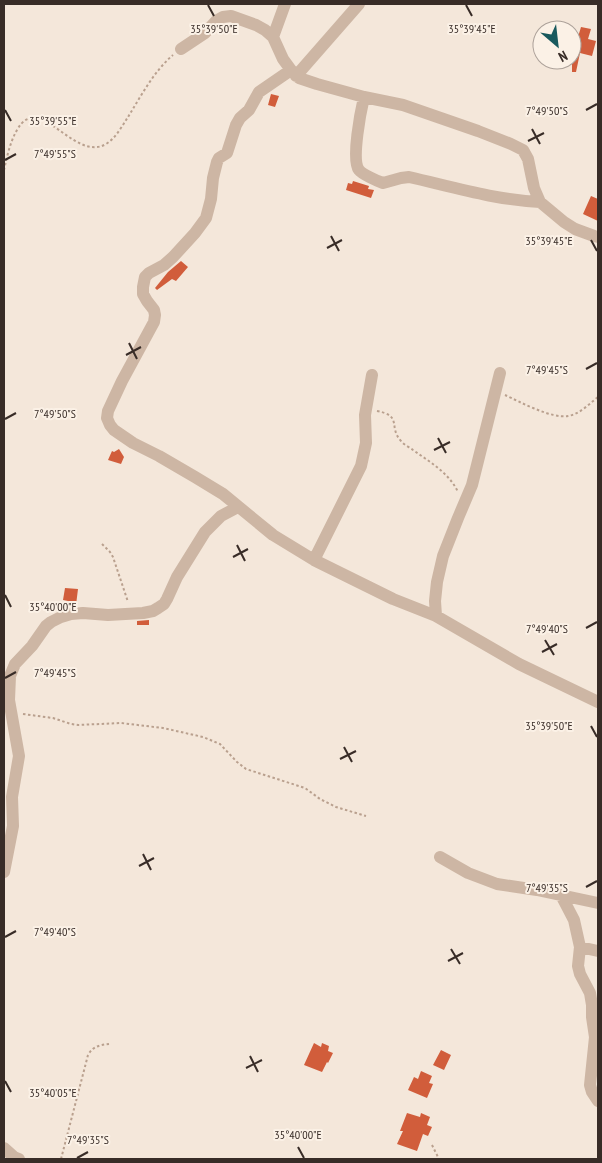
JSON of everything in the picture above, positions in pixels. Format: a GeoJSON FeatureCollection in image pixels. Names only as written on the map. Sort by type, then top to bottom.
{"type":"FeatureCollection","features":[{"type":"Feature","properties":{"kind":"street"},"geometry":{"type":"LineString","coordinates":[[274,38],[285,4]]}},
{"type":"Feature","properties":{"kind":"street"},"geometry":{"type":"LineString","coordinates":[[359,4],[293,73],[259,92],[249,110],[238,121],[227,153],[219,158],[217,162],[206,218],[168,262],[151,271],[145,277],[144,296],[154,310],[154,322],[122,381],[108,411],[107,418],[114,430],[124,438],[224,494],[273,535],[314,560],[393,600],[436,616],[519,664],[598,702]]}},
{"type":"Feature","properties":{"kind":"street"},"geometry":{"type":"LineString","coordinates":[[181,49],[205,34],[216,21],[227,16],[260,28],[270,33],[281,56],[293,73],[303,80],[403,106],[446,120],[523,150],[528,159],[534,188],[540,202],[575,229],[598,237]]}},
{"type":"Feature","properties":{"kind":"street"},"geometry":{"type":"LineString","coordinates":[[364,97],[356,153],[357,166],[360,172],[383,183],[409,177],[464,191],[540,202]]}},
{"type":"Feature","properties":{"kind":"street"},"geometry":{"type":"LineString","coordinates":[[436,616],[437,582],[443,556],[477,470],[500,372]]}},
{"type":"Feature","properties":{"kind":"street"},"geometry":{"type":"LineString","coordinates":[[314,560],[361,466],[366,443],[366,409],[372,375]]}},
{"type":"Feature","properties":{"kind":"street"},"geometry":{"type":"LineString","coordinates":[[4,872],[13,826],[12,797],[19,756],[9,694],[10,676],[15,664],[51,622],[71,614],[143,613],[153,611],[164,604],[177,577],[205,532],[221,516],[238,506]]}},
{"type":"Feature","properties":{"kind":"street"},"geometry":{"type":"LineString","coordinates":[[440,857],[468,873],[496,884],[598,903]]}},
{"type":"Feature","properties":{"kind":"street"},"geometry":{"type":"LineString","coordinates":[[561,895],[574,920],[580,947],[578,966],[590,993],[592,1017],[596,1029],[590,1085],[598,1101]]}},
{"type":"Feature","properties":{"kind":"street"},"geometry":{"type":"LineString","coordinates":[[580,947],[598,951]]}},
{"type":"Feature","properties":{"kind":"street"},"geometry":{"type":"LineString","coordinates":[[4,1148],[20,1159]]}},
{"type":"Feature","properties":{"kind":"path"},"geometry":{"type":"LineString","coordinates":[[4,170],[12,139],[17,129],[23,122],[34,117],[52,124],[73,140],[88,147],[100,147],[108,143],[117,133],[155,76],[168,60],[181,49]]}},
{"type":"Feature","properties":{"kind":"path"},"geometry":{"type":"LineString","coordinates":[[496,391],[558,416],[569,416],[577,413],[598,397]]}},
{"type":"Feature","properties":{"kind":"path"},"geometry":{"type":"LineString","coordinates":[[366,409],[389,414],[394,420],[397,435],[402,443],[448,476],[464,502]]}},
{"type":"Feature","properties":{"kind":"path"},"geometry":{"type":"LineString","coordinates":[[102,544],[110,552],[114,560],[132,614]]}},
{"type":"Feature","properties":{"kind":"path"},"geometry":{"type":"LineString","coordinates":[[11,713],[53,718],[71,724],[121,723],[163,728],[202,737],[220,744],[246,769],[305,788],[320,799],[336,807],[366,816]]}},
{"type":"Feature","properties":{"kind":"path"},"geometry":{"type":"LineString","coordinates":[[61,1159],[88,1055],[90,1051],[98,1046],[109,1044]]}},
{"type":"Feature","properties":{"kind":"path"},"geometry":{"type":"LineString","coordinates":[[432,1145],[439,1159]]}},
{"type":"Feature","properties":{"kind":"building"},"geometry":{"type":"Polygon","coordinates":[[[582,27],[591,29],[588,39],[596,41],[592,56],[582,54],[582,27]]]}},
{"type":"Feature","properties":{"kind":"building"},"geometry":{"type":"Polygon","coordinates":[[[271,94],[279,96],[275,107],[268,105],[271,94]]]}},
{"type":"Feature","properties":{"kind":"building"},"geometry":{"type":"Polygon","coordinates":[[[353,181],[369,186],[368,189],[374,190],[371,198],[346,190],[348,183],[352,184],[353,181]]]}},
{"type":"Feature","properties":{"kind":"building"},"geometry":{"type":"Polygon","coordinates":[[[591,196],[598,199],[598,221],[583,214],[591,196]]]}},
{"type":"Feature","properties":{"kind":"building"},"geometry":{"type":"Polygon","coordinates":[[[181,261],[188,267],[176,281],[172,279],[157,290],[155,288],[168,272],[181,261]]]}},
{"type":"Feature","properties":{"kind":"building"},"geometry":{"type":"Polygon","coordinates":[[[119,449],[124,457],[121,464],[108,460],[112,451],[114,452],[119,449]]]}},
{"type":"Feature","properties":{"kind":"building"},"geometry":{"type":"Polygon","coordinates":[[[65,588],[78,589],[76,605],[67,607],[68,601],[63,600],[65,588]]]}},
{"type":"Feature","properties":{"kind":"building"},"geometry":{"type":"Polygon","coordinates":[[[149,620],[149,625],[137,625],[137,621],[149,620]]]}},
{"type":"Feature","properties":{"kind":"building"},"geometry":{"type":"Polygon","coordinates":[[[314,1043],[321,1047],[322,1043],[329,1046],[328,1051],[333,1053],[322,1072],[304,1065],[314,1043]]]}},
{"type":"Feature","properties":{"kind":"building"},"geometry":{"type":"Polygon","coordinates":[[[441,1050],[451,1055],[444,1070],[433,1065],[441,1050]]]}},
{"type":"Feature","properties":{"kind":"building"},"geometry":{"type":"Polygon","coordinates":[[[421,1071],[432,1076],[429,1083],[433,1084],[427,1098],[408,1090],[414,1077],[418,1079],[421,1071]]]}},
{"type":"Feature","properties":{"kind":"building"},"geometry":{"type":"Polygon","coordinates":[[[407,1113],[420,1117],[421,1113],[430,1117],[427,1125],[432,1127],[428,1136],[423,1134],[417,1151],[397,1144],[403,1131],[400,1131],[407,1113]]]}}]}
